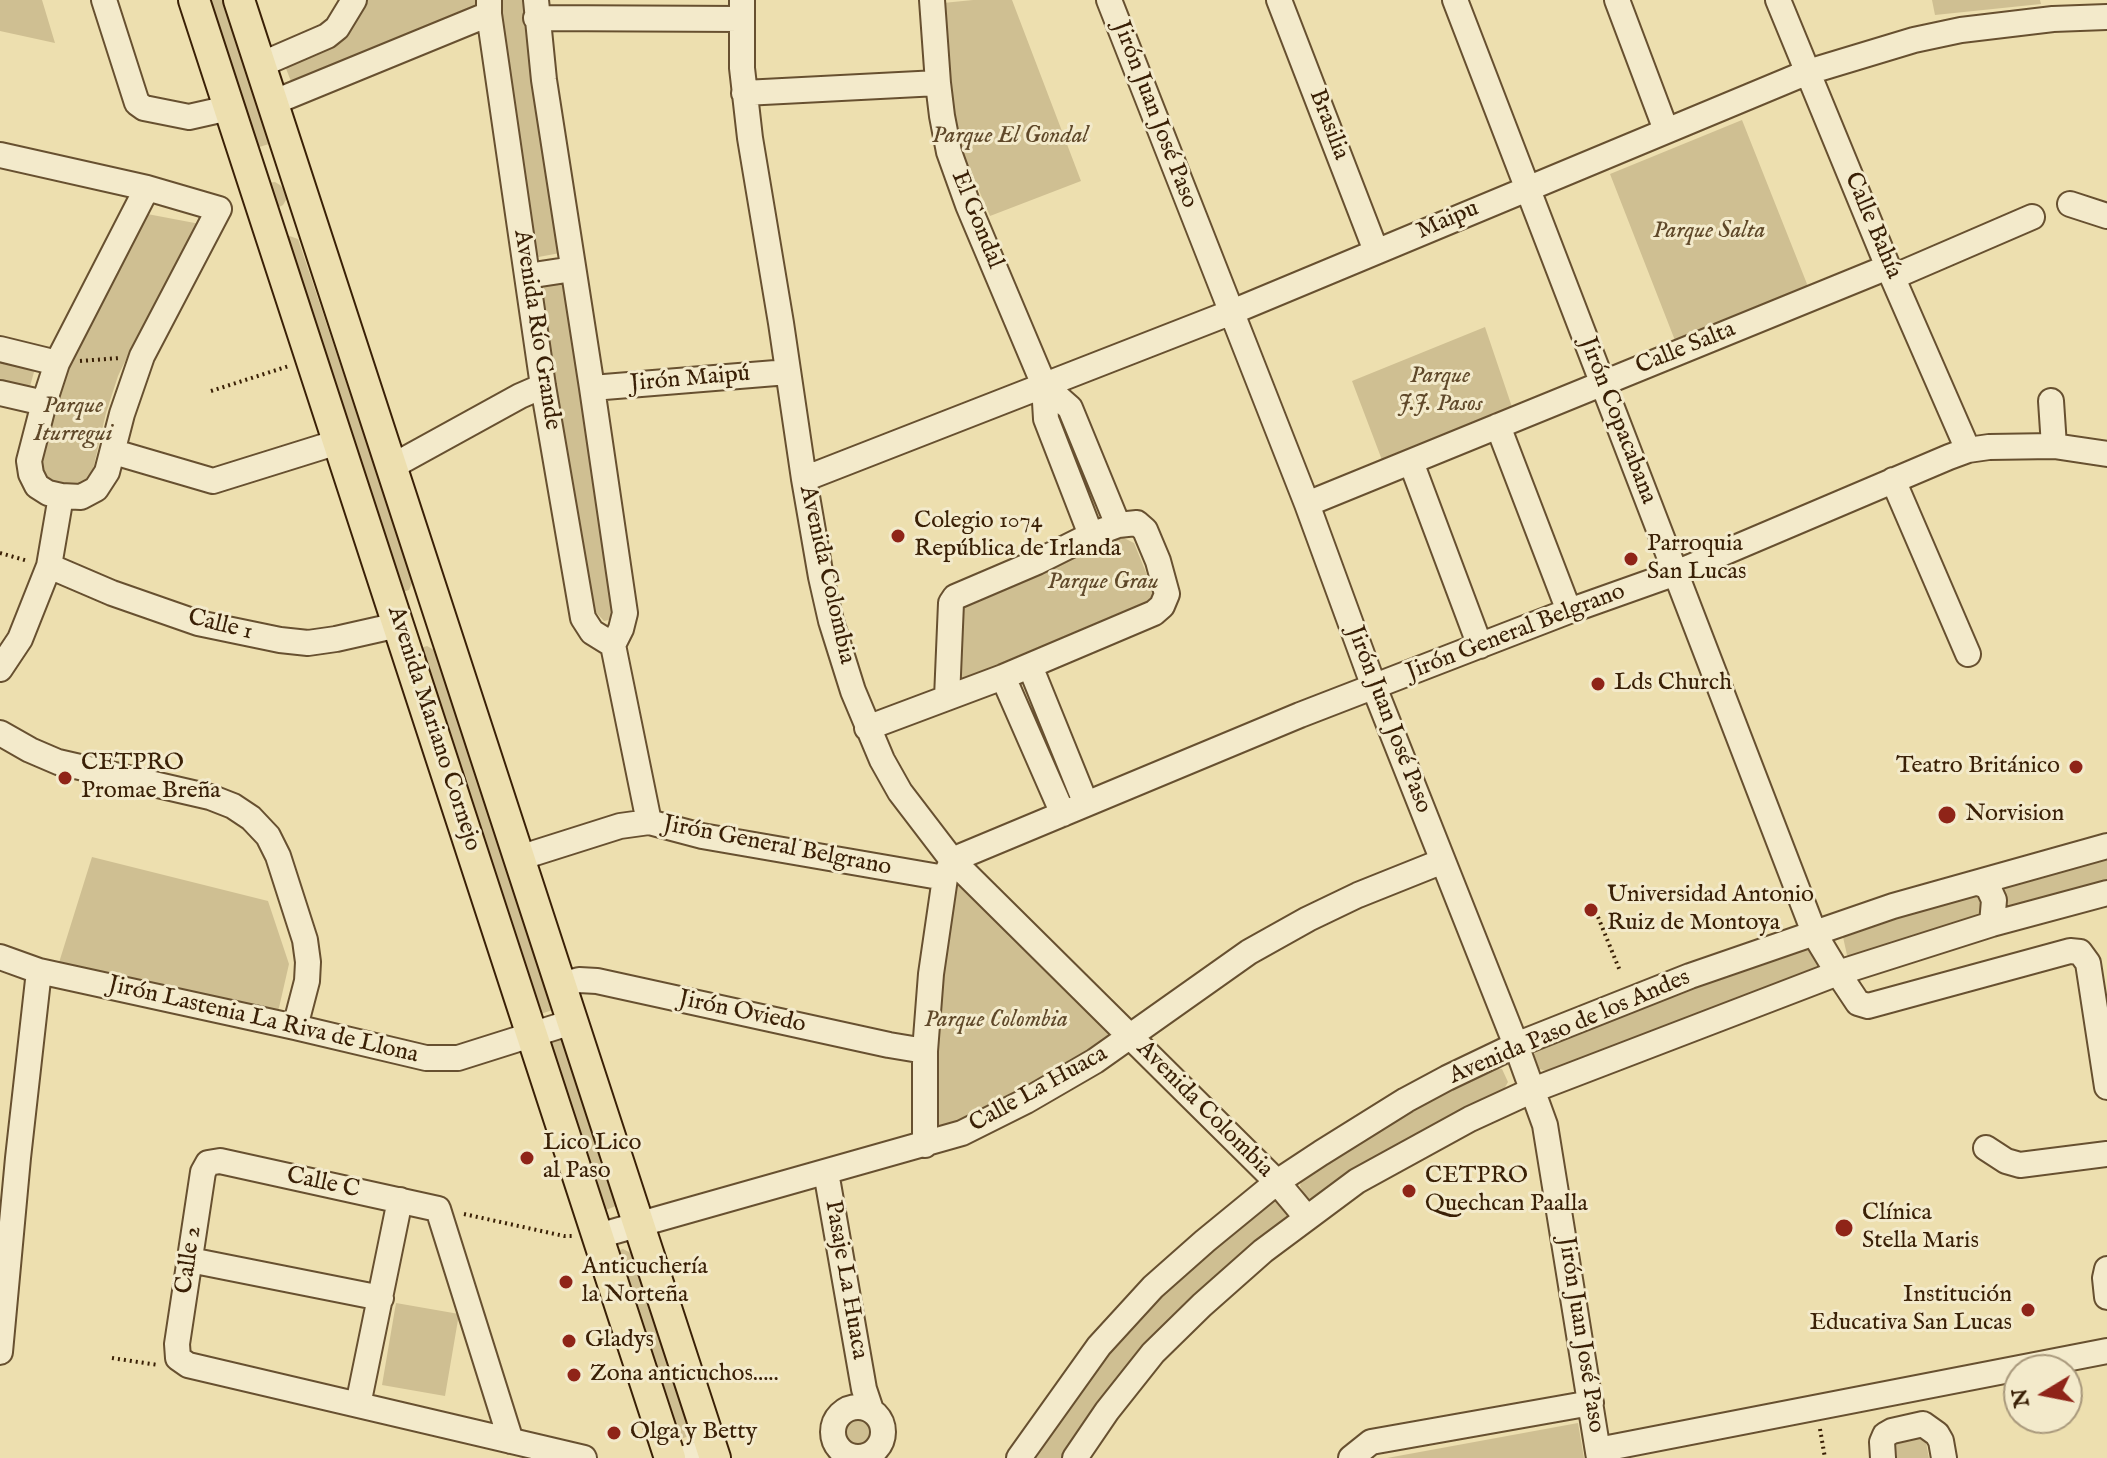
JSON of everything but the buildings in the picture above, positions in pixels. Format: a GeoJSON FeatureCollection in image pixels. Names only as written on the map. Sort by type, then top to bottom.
{"type":"FeatureCollection","features":[{"type":"Feature","properties":{"kind":"main road","name":"Avenida Mariano Cornejo"},"geometry":{"type":"LineString","coordinates":[[194,0],[670,1458]]}},
{"type":"Feature","properties":{"kind":"main road","name":"Avenida Mariano Cornejo"},"geometry":{"type":"LineString","coordinates":[[239,0],[638,1224],[704,1455]]}},
{"type":"Feature","properties":{"kind":"main road"},"geometry":{"type":"LineString","coordinates":[[292,162],[269,160],[259,166],[258,196],[277,220],[298,213],[305,204]]}},
{"type":"Feature","properties":{"kind":"main road"},"geometry":{"type":"LineString","coordinates":[[421,590],[437,607],[434,629],[424,635],[412,635],[397,621],[400,597],[410,591],[421,590]]}},
{"type":"Feature","properties":{"kind":"street"},"geometry":{"type":"LineString","coordinates":[[104,0],[137,103],[144,108],[189,117],[229,108]]}},
{"type":"Feature","properties":{"kind":"street"},"geometry":{"type":"LineString","coordinates":[[260,65],[327,36],[337,28],[354,0]]}},
{"type":"Feature","properties":{"kind":"street","name":"El Gondal"},"geometry":{"type":"LineString","coordinates":[[932,0],[938,83],[949,152],[968,205],[1044,385],[1046,419],[1091,535]]}},
{"type":"Feature","properties":{"kind":"street","name":"Brasilia"},"geometry":{"type":"LineString","coordinates":[[1279,0],[1376,251]]}},
{"type":"Feature","properties":{"kind":"street","name":"Jirón Copacabana"},"geometry":{"type":"LineString","coordinates":[[1455,0],[1815,935],[1858,1003],[1868,1006],[2070,951],[2080,952],[2088,963],[2107,1087]]}},
{"type":"Feature","properties":{"kind":"street"},"geometry":{"type":"LineString","coordinates":[[1617,0],[1666,130]]}},
{"type":"Feature","properties":{"kind":"street","name":"Calle Bahía"},"geometry":{"type":"LineString","coordinates":[[1778,0],[1890,272],[1968,450]]}},
{"type":"Feature","properties":{"kind":"street","name":"Jirón Juan José Paso"},"geometry":{"type":"LineString","coordinates":[[1115,2],[1374,687],[1545,1125],[1598,1454]]}},
{"type":"Feature","properties":{"kind":"street"},"geometry":{"type":"LineString","coordinates":[[272,103],[489,7]]}},
{"type":"Feature","properties":{"kind":"street","name":"Avenida Río Grande"},"geometry":{"type":"LineString","coordinates":[[489,7],[543,386],[583,618],[592,632],[613,645]]}},
{"type":"Feature","properties":{"kind":"street"},"geometry":{"type":"LineString","coordinates":[[536,9],[636,17],[742,10]]}},
{"type":"Feature","properties":{"kind":"street","name":"Avenida Río Grande"},"geometry":{"type":"LineString","coordinates":[[536,9],[544,80],[625,613],[613,645],[649,822]]}},
{"type":"Feature","properties":{"kind":"street","name":"Avenida Colombia"},"geometry":{"type":"LineString","coordinates":[[742,10],[744,93],[804,479],[831,621],[867,728],[900,792],[948,869],[1132,1037],[1277,1182],[1307,1218]]}},
{"type":"Feature","properties":{"kind":"street","name":"Maipu"},"geometry":{"type":"LineString","coordinates":[[804,479],[1232,312],[1808,72],[1914,40],[2052,10],[2107,17]]}},
{"type":"Feature","properties":{"kind":"street"},"geometry":{"type":"LineString","coordinates":[[744,93],[938,83]]}},
{"type":"Feature","properties":{"kind":"street"},"geometry":{"type":"LineString","coordinates":[[0,155],[147,188],[219,209],[258,196]]}},
{"type":"Feature","properties":{"kind":"street"},"geometry":{"type":"LineString","coordinates":[[147,188],[57,363],[44,403],[29,461],[37,486],[48,493],[81,497],[96,489],[107,472],[142,356],[219,209]]}},
{"type":"Feature","properties":{"kind":"street"},"geometry":{"type":"LineString","coordinates":[[2070,204],[2107,216]]}},
{"type":"Feature","properties":{"kind":"street","name":"Calle Salta"},"geometry":{"type":"LineString","coordinates":[[1307,504],[1603,383],[2032,217]]}},
{"type":"Feature","properties":{"kind":"street"},"geometry":{"type":"LineString","coordinates":[[527,276],[573,269]]}},
{"type":"Feature","properties":{"kind":"street"},"geometry":{"type":"LineString","coordinates":[[0,349],[57,363]]}},
{"type":"Feature","properties":{"kind":"street","name":"Jirón Maipú"},"geometry":{"type":"LineString","coordinates":[[592,388],[788,372]]}},
{"type":"Feature","properties":{"kind":"street","name":"El Gondal"},"geometry":{"type":"LineString","coordinates":[[1044,385],[1070,408],[1118,525]]}},
{"type":"Feature","properties":{"kind":"street"},"geometry":{"type":"LineString","coordinates":[[391,467],[543,386]]}},
{"type":"Feature","properties":{"kind":"street"},"geometry":{"type":"LineString","coordinates":[[0,393],[44,403]]}},
{"type":"Feature","properties":{"kind":"street"},"geometry":{"type":"LineString","coordinates":[[2051,401],[2054,446]]}},
{"type":"Feature","properties":{"kind":"street"},"geometry":{"type":"LineString","coordinates":[[1498,426],[1569,611]]}},
{"type":"Feature","properties":{"kind":"street"},"geometry":{"type":"LineString","coordinates":[[114,452],[213,481],[338,442]]}},
{"type":"Feature","properties":{"kind":"street","name":"Jirón General Belgrano"},"geometry":{"type":"LineString","coordinates":[[519,858],[620,826],[649,822],[702,836],[885,869],[948,869],[1063,814],[1300,715],[1676,573],[1968,450],[2054,446],[2107,454]]}},
{"type":"Feature","properties":{"kind":"street"},"geometry":{"type":"LineString","coordinates":[[1411,462],[1480,646]]}},
{"type":"Feature","properties":{"kind":"street"},"geometry":{"type":"LineString","coordinates":[[1893,480],[1968,654]]}},
{"type":"Feature","properties":{"kind":"street"},"geometry":{"type":"LineString","coordinates":[[0,669],[20,639],[49,566],[61,496]]}},
{"type":"Feature","properties":{"kind":"street"},"geometry":{"type":"LineString","coordinates":[[867,728],[947,698],[1003,677],[1154,613],[1162,606],[1167,594],[1145,530],[1137,523],[1118,525],[955,597],[951,603],[947,698]]}},
{"type":"Feature","properties":{"kind":"street","name":"Calle 1"},"geometry":{"type":"LineString","coordinates":[[49,566],[112,593],[198,623],[280,640],[308,643],[336,639],[397,621]]}},
{"type":"Feature","properties":{"kind":"street"},"geometry":{"type":"LineString","coordinates":[[1030,666],[1086,804]]}},
{"type":"Feature","properties":{"kind":"street"},"geometry":{"type":"LineString","coordinates":[[1003,677],[1063,814]]}},
{"type":"Feature","properties":{"kind":"street"},"geometry":{"type":"LineString","coordinates":[[0,733],[58,762],[210,797],[233,806],[251,818],[268,836],[278,856],[305,940],[307,981],[295,1027]]}},
{"type":"Feature","properties":{"kind":"street","name":"Avenida Paso de los Andes"},"geometry":{"type":"LineString","coordinates":[[1019,1458],[1099,1346],[1153,1287],[1277,1182],[1406,1100],[1516,1045],[1690,976],[1893,906],[2107,846]]}},
{"type":"Feature","properties":{"kind":"street","name":"Calle La Huaca"},"geometry":{"type":"LineString","coordinates":[[598,1236],[962,1133],[1095,1061],[1249,952],[1358,895],[1443,861]]}},
{"type":"Feature","properties":{"kind":"street"},"geometry":{"type":"LineString","coordinates":[[925,1145],[925,1051],[931,974],[948,869]]}},
{"type":"Feature","properties":{"kind":"street"},"geometry":{"type":"LineString","coordinates":[[1979,883],[1988,887],[1994,900],[1992,924]]}},
{"type":"Feature","properties":{"kind":"street","name":"Avenida Paso de los Andes"},"geometry":{"type":"LineString","coordinates":[[1075,1458],[1139,1370],[1166,1339],[1263,1251],[1357,1181],[1470,1119],[1533,1090],[1838,973],[1992,924],[2107,893]]}},
{"type":"Feature","properties":{"kind":"street","name":"Jirón Lastenia La Riva de Llona"},"geometry":{"type":"LineString","coordinates":[[0,957],[39,971],[426,1058],[458,1058],[572,1022]]}},
{"type":"Feature","properties":{"kind":"street"},"geometry":{"type":"LineString","coordinates":[[0,1352],[9,1157],[39,971]]}},
{"type":"Feature","properties":{"kind":"street","name":"Jirón Oviedo"},"geometry":{"type":"LineString","coordinates":[[560,985],[579,980],[597,981],[925,1051]]}},
{"type":"Feature","properties":{"kind":"street"},"geometry":{"type":"LineString","coordinates":[[1986,1148],[2006,1161],[2020,1165],[2107,1154]]}},
{"type":"Feature","properties":{"kind":"street","name":"Calle C"},"geometry":{"type":"LineString","coordinates":[[208,1163],[220,1161],[438,1209]]}},
{"type":"Feature","properties":{"kind":"street","name":"Calle 2"},"geometry":{"type":"LineString","coordinates":[[178,1358],[177,1344],[203,1172],[208,1163]]}},
{"type":"Feature","properties":{"kind":"street","name":"Pasaje La Huaca"},"geometry":{"type":"LineString","coordinates":[[826,1172],[862,1402]]}},
{"type":"Feature","properties":{"kind":"street"},"geometry":{"type":"LineString","coordinates":[[358,1405],[400,1200]]}},
{"type":"Feature","properties":{"kind":"street"},"geometry":{"type":"LineString","coordinates":[[438,1209],[511,1441]]}},
{"type":"Feature","properties":{"kind":"street"},"geometry":{"type":"LineString","coordinates":[[190,1260],[381,1298]]}},
{"type":"Feature","properties":{"kind":"street"},"geometry":{"type":"LineString","coordinates":[[2107,1269],[2107,1297]]}},
{"type":"Feature","properties":{"kind":"street"},"geometry":{"type":"LineString","coordinates":[[1598,1454],[2107,1351]]}},
{"type":"Feature","properties":{"kind":"street"},"geometry":{"type":"LineString","coordinates":[[178,1358],[188,1365],[584,1458]]}},
{"type":"Feature","properties":{"kind":"street"},"geometry":{"type":"LineString","coordinates":[[862,1402],[880,1420],[883,1433],[879,1446],[863,1457],[843,1452],[833,1436],[836,1417],[843,1410],[862,1402]]}},
{"type":"Feature","properties":{"kind":"street"},"geometry":{"type":"LineString","coordinates":[[1351,1458],[1371,1442],[1591,1403]]}},
{"type":"Feature","properties":{"kind":"street"},"geometry":{"type":"LineString","coordinates":[[1883,1458],[1885,1435],[1923,1424],[1937,1434],[1944,1458]]}},
{"type":"Feature","properties":{"kind":"path"},"geometry":{"type":"LineString","coordinates":[[57,363],[142,356]]}},
{"type":"Feature","properties":{"kind":"path"},"geometry":{"type":"LineString","coordinates":[[211,391],[312,359]]}},
{"type":"Feature","properties":{"kind":"path"},"geometry":{"type":"LineString","coordinates":[[0,553],[49,566]]}},
{"type":"Feature","properties":{"kind":"path"},"geometry":{"type":"LineString","coordinates":[[1598,917],[1620,971]]}},
{"type":"Feature","properties":{"kind":"path"},"geometry":{"type":"LineString","coordinates":[[438,1209],[564,1236]]}},
{"type":"Feature","properties":{"kind":"path"},"geometry":{"type":"LineString","coordinates":[[112,1358],[166,1366],[178,1358]]}},
{"type":"Feature","properties":{"kind":"path"},"geometry":{"type":"LineString","coordinates":[[1817,1408],[1825,1458]]}},
{"type":"Feature","properties":{"kind":"green space"},"geometry":{"type":"Polygon","coordinates":[[[0,0],[42,0],[55,43],[0,31],[0,0]]]}},
{"type":"Feature","properties":{"kind":"green space"},"geometry":{"type":"Polygon","coordinates":[[[194,0],[223,0],[269,144],[243,152],[194,0]]]}},
{"type":"Feature","properties":{"kind":"green space"},"geometry":{"type":"Polygon","coordinates":[[[365,0],[483,0],[482,6],[294,89],[285,66],[340,41],[365,0]]]}},
{"type":"Feature","properties":{"kind":"green space"},"geometry":{"type":"Polygon","coordinates":[[[500,0],[528,0],[560,253],[533,258],[504,60],[500,0]]]}},
{"type":"Feature","properties":{"kind":"green space","name":"Parque El Gondal"},"geometry":{"type":"Polygon","coordinates":[[[1012,0],[1081,181],[990,216],[957,133],[943,3],[1012,0]]]}},
{"type":"Feature","properties":{"kind":"green space"},"geometry":{"type":"Polygon","coordinates":[[[1932,0],[2040,0],[2041,4],[1935,15],[1932,0]]]}},
{"type":"Feature","properties":{"kind":"green space","name":"Parque Salta"},"geometry":{"type":"Polygon","coordinates":[[[1742,120],[1809,289],[1676,343],[1610,174],[1742,120]]]}},
{"type":"Feature","properties":{"kind":"green space"},"geometry":{"type":"Polygon","coordinates":[[[275,182],[286,192],[286,200],[273,210],[268,183],[275,182]]]}},
{"type":"Feature","properties":{"kind":"green space","name":"Parque Iturregui"},"geometry":{"type":"Polygon","coordinates":[[[142,213],[200,224],[118,376],[91,478],[85,483],[67,486],[49,483],[34,461],[46,407],[142,213]]]}},
{"type":"Feature","properties":{"kind":"green space"},"geometry":{"type":"Polygon","coordinates":[[[264,227],[298,239],[413,581],[409,590],[393,595],[264,227]]]}},
{"type":"Feature","properties":{"kind":"green space"},"geometry":{"type":"Polygon","coordinates":[[[568,278],[618,612],[613,619],[604,621],[591,607],[540,282],[568,278]]]}},
{"type":"Feature","properties":{"kind":"green space","name":"Parque J.J. Pasos"},"geometry":{"type":"Polygon","coordinates":[[[1485,327],[1512,407],[1382,460],[1352,381],[1485,327]]]}},
{"type":"Feature","properties":{"kind":"green space"},"geometry":{"type":"Polygon","coordinates":[[[0,357],[36,365],[27,397],[0,391],[0,357]]]}},
{"type":"Feature","properties":{"kind":"green space","name":"Parque Grau"},"geometry":{"type":"Polygon","coordinates":[[[1124,538],[1134,543],[1154,592],[1152,600],[1143,608],[964,682],[956,674],[960,603],[1111,539],[1124,538]]]}},
{"type":"Feature","properties":{"kind":"green space"},"geometry":{"type":"Polygon","coordinates":[[[427,646],[434,650],[553,1010],[524,1019],[411,651],[427,646]]]}},
{"type":"Feature","properties":{"kind":"green space"},"geometry":{"type":"Polygon","coordinates":[[[2107,853],[2107,885],[1854,958],[1847,955],[1843,937],[1846,932],[2107,853]]]}},
{"type":"Feature","properties":{"kind":"green space"},"geometry":{"type":"Polygon","coordinates":[[[92,857],[268,901],[289,964],[278,1012],[57,969],[92,857]]]}},
{"type":"Feature","properties":{"kind":"green space","name":"Parque Colombia"},"geometry":{"type":"Polygon","coordinates":[[[958,885],[966,889],[1107,1027],[1108,1037],[1104,1046],[941,1133],[928,1124],[943,894],[958,885]]]}},
{"type":"Feature","properties":{"kind":"green space"},"geometry":{"type":"Polygon","coordinates":[[[1805,944],[1814,947],[1822,969],[1547,1071],[1539,1069],[1534,1054],[1537,1048],[1805,944]]]}},
{"type":"Feature","properties":{"kind":"green space"},"geometry":{"type":"Polygon","coordinates":[[[560,1030],[616,1206],[588,1217],[530,1042],[560,1030]]]}},
{"type":"Feature","properties":{"kind":"green space"},"geometry":{"type":"Polygon","coordinates":[[[1491,1067],[1502,1069],[1508,1082],[1503,1091],[1422,1130],[1314,1202],[1306,1198],[1300,1186],[1302,1176],[1327,1157],[1491,1067]]]}},
{"type":"Feature","properties":{"kind":"green space"},"geometry":{"type":"Polygon","coordinates":[[[1270,1198],[1279,1199],[1289,1212],[1287,1222],[1089,1418],[1063,1458],[1030,1458],[1136,1317],[1270,1198]]]}},
{"type":"Feature","properties":{"kind":"green space"},"geometry":{"type":"Polygon","coordinates":[[[623,1249],[633,1254],[693,1435],[664,1444],[609,1254],[623,1249]]]}},
{"type":"Feature","properties":{"kind":"green space"},"geometry":{"type":"Polygon","coordinates":[[[396,1303],[459,1314],[445,1396],[382,1385],[396,1303]]]}},
{"type":"Feature","properties":{"kind":"green space"},"geometry":{"type":"Polygon","coordinates":[[[857,1418],[869,1422],[873,1434],[869,1446],[857,1450],[845,1446],[841,1434],[845,1422],[857,1418]]]}},
{"type":"Feature","properties":{"kind":"green space"},"geometry":{"type":"Polygon","coordinates":[[[1578,1423],[1584,1458],[1387,1458],[1578,1423]]]}},
{"type":"Feature","properties":{"kind":"green space"},"geometry":{"type":"Polygon","coordinates":[[[1925,1437],[1929,1458],[1890,1458],[1888,1443],[1925,1437]]]}},
{"type":"Feature","properties":{"kind":"place","name":"Colegio 1074 República de Irlanda"},"geometry":{"type":"Point","coordinates":[898,536]}},
{"type":"Feature","properties":{"kind":"place","name":"Parroquia San Lucas"},"geometry":{"type":"Point","coordinates":[1631,559]}},
{"type":"Feature","properties":{"kind":"place","name":"Lds Church"},"geometry":{"type":"Point","coordinates":[1598,684]}},
{"type":"Feature","properties":{"kind":"place","name":"Teatro Británico"},"geometry":{"type":"Point","coordinates":[2076,767]}},
{"type":"Feature","properties":{"kind":"place","name":"CETPRO Promae Breña"},"geometry":{"type":"Point","coordinates":[65,778]}},
{"type":"Feature","properties":{"kind":"place","name":"Norvision"},"geometry":{"type":"Point","coordinates":[1947,815]}},
{"type":"Feature","properties":{"kind":"place","name":"Universidad Antonio Ruiz de Montoya"},"geometry":{"type":"Point","coordinates":[1591,910]}},
{"type":"Feature","properties":{"kind":"place","name":"Lico Lico al Paso"},"geometry":{"type":"Point","coordinates":[527,1158]}},
{"type":"Feature","properties":{"kind":"place","name":"CETPRO Quechcan Paalla"},"geometry":{"type":"Point","coordinates":[1409,1191]}},
{"type":"Feature","properties":{"kind":"place","name":"Clínica Stella Maris"},"geometry":{"type":"Point","coordinates":[1844,1228]}},
{"type":"Feature","properties":{"kind":"place","name":"Anticuchería la Norteña"},"geometry":{"type":"Point","coordinates":[566,1282]}},
{"type":"Feature","properties":{"kind":"place","name":"Institución Educativa San Lucas"},"geometry":{"type":"Point","coordinates":[2028,1310]}},
{"type":"Feature","properties":{"kind":"place","name":"Gladys"},"geometry":{"type":"Point","coordinates":[569,1341]}},
{"type":"Feature","properties":{"kind":"place","name":"Zona anticuchos....."},"geometry":{"type":"Point","coordinates":[574,1375]}},
{"type":"Feature","properties":{"kind":"place","name":"Olga y Betty"},"geometry":{"type":"Point","coordinates":[614,1433]}}]}
